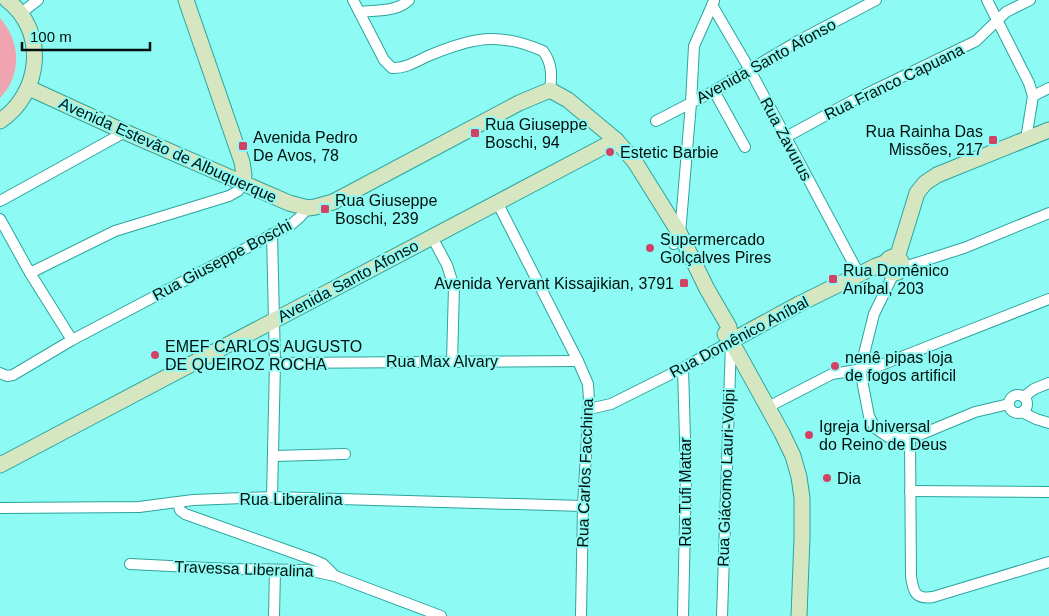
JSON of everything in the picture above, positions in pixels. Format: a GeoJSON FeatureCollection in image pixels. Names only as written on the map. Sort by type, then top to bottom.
{"type":"FeatureCollection","features":[{"type":"Feature","properties":{"kind":"main road"},"geometry":{"type":"LineString","coordinates":[[0,121],[18,106],[28,88],[33,76],[35,50],[27,25],[20,13],[7,0]]}},
{"type":"Feature","properties":{"kind":"main road"},"geometry":{"type":"LineString","coordinates":[[186,0],[242,162],[243,184]]}},
{"type":"Feature","properties":{"kind":"main road","name":"Avenida Estevão de Albuquerque"},"geometry":{"type":"LineString","coordinates":[[28,88],[243,184],[289,203],[308,208]]}},
{"type":"Feature","properties":{"kind":"main road"},"geometry":{"type":"LineString","coordinates":[[550,90],[568,100],[616,140],[635,162],[668,213],[677,239],[728,327],[731,341],[793,456],[802,498],[799,616]]}},
{"type":"Feature","properties":{"kind":"main road","name":"Rua Giuseppe Boschi"},"geometry":{"type":"LineString","coordinates":[[308,208],[333,202],[519,103],[550,90]]}},
{"type":"Feature","properties":{"kind":"main road"},"geometry":{"type":"LineString","coordinates":[[895,265],[917,193],[925,182],[937,175],[1049,130]]}},
{"type":"Feature","properties":{"kind":"main road","name":"Avenida Santo Afonso"},"geometry":{"type":"LineString","coordinates":[[0,465],[616,140]]}},
{"type":"Feature","properties":{"kind":"main road","name":"Rua Domênico Aníbal"},"geometry":{"type":"LineString","coordinates":[[731,341],[858,274],[895,265]]}},
{"type":"Feature","properties":{"kind":"street"},"geometry":{"type":"LineString","coordinates":[[20,13],[38,0]]}},
{"type":"Feature","properties":{"kind":"street"},"geometry":{"type":"LineString","coordinates":[[353,0],[384,60],[392,68],[404,67],[466,41],[490,38],[499,39],[543,51],[552,71],[550,90]]}},
{"type":"Feature","properties":{"kind":"street"},"geometry":{"type":"LineString","coordinates":[[360,12],[394,9],[403,6],[409,0]]}},
{"type":"Feature","properties":{"kind":"street"},"geometry":{"type":"LineString","coordinates":[[987,0],[1033,96],[1026,139]]}},
{"type":"Feature","properties":{"kind":"street","name":"Rua Franco Capuana"},"geometry":{"type":"LineString","coordinates":[[786,137],[852,101],[976,41],[1006,12],[1030,0]]}},
{"type":"Feature","properties":{"kind":"street","name":"Avenida Santo Afonso"},"geometry":{"type":"LineString","coordinates":[[656,121],[872,1]]}},
{"type":"Feature","properties":{"kind":"street"},"geometry":{"type":"LineString","coordinates":[[677,239],[691,103],[694,46],[713,2]]}},
{"type":"Feature","properties":{"kind":"street","name":"Rua Zavurus"},"geometry":{"type":"LineString","coordinates":[[713,2],[858,274]]}},
{"type":"Feature","properties":{"kind":"street"},"geometry":{"type":"LineString","coordinates":[[1033,96],[1049,88]]}},
{"type":"Feature","properties":{"kind":"street"},"geometry":{"type":"LineString","coordinates":[[714,90],[745,147]]}},
{"type":"Feature","properties":{"kind":"street"},"geometry":{"type":"LineString","coordinates":[[0,201],[125,132]]}},
{"type":"Feature","properties":{"kind":"street"},"geometry":{"type":"LineString","coordinates":[[30,273],[115,231],[229,196],[238,191],[243,184]]}},
{"type":"Feature","properties":{"kind":"street","name":"Rua Carlos Facchina"},"geometry":{"type":"LineString","coordinates":[[497,202],[588,384],[589,408],[583,506],[581,616]]}},
{"type":"Feature","properties":{"kind":"street","name":"Rua Giuseppe Boschi"},"geometry":{"type":"LineString","coordinates":[[0,373],[7,376],[13,375],[72,340],[272,234],[300,217],[308,208]]}},
{"type":"Feature","properties":{"kind":"street"},"geometry":{"type":"LineString","coordinates":[[1009,404],[975,412],[910,439],[888,437],[875,428],[869,416],[860,370],[874,314],[895,265],[964,248],[1049,213]]}},
{"type":"Feature","properties":{"kind":"street"},"geometry":{"type":"LineString","coordinates":[[0,219],[30,273],[72,340]]}},
{"type":"Feature","properties":{"kind":"street"},"geometry":{"type":"LineString","coordinates":[[272,234],[275,363],[272,498]]}},
{"type":"Feature","properties":{"kind":"street"},"geometry":{"type":"LineString","coordinates":[[432,237],[447,265],[454,287],[452,362]]}},
{"type":"Feature","properties":{"kind":"street"},"geometry":{"type":"LineString","coordinates":[[768,407],[832,374],[860,370],[888,362],[1049,299]]}},
{"type":"Feature","properties":{"kind":"street","name":"Rua Domênico Aníbal"},"geometry":{"type":"LineString","coordinates":[[589,408],[611,404],[684,368],[731,341]]}},
{"type":"Feature","properties":{"kind":"street","name":"Rua Giácomo Lauri-Volpi"},"geometry":{"type":"LineString","coordinates":[[722,616],[731,341]]}},
{"type":"Feature","properties":{"kind":"street","name":"Rua Max Alvary"},"geometry":{"type":"LineString","coordinates":[[275,363],[578,361]]}},
{"type":"Feature","properties":{"kind":"street","name":"Rua Tufi Mattar"},"geometry":{"type":"LineString","coordinates":[[682,616],[686,474],[684,368]]}},
{"type":"Feature","properties":{"kind":"street"},"geometry":{"type":"LineString","coordinates":[[1024,397],[1034,389],[1049,383]]}},
{"type":"Feature","properties":{"kind":"street"},"geometry":{"type":"LineString","coordinates":[[1022,412],[1027,403],[1024,397],[1014,396],[1009,401],[1012,410],[1049,423]]}},
{"type":"Feature","properties":{"kind":"street"},"geometry":{"type":"LineString","coordinates":[[910,439],[911,576],[913,588],[920,597],[934,597],[1049,562]]}},
{"type":"Feature","properties":{"kind":"street"},"geometry":{"type":"LineString","coordinates":[[274,456],[345,454]]}},
{"type":"Feature","properties":{"kind":"street"},"geometry":{"type":"LineString","coordinates":[[910,491],[1049,492]]}},
{"type":"Feature","properties":{"kind":"street","name":"Rua Liberalina"},"geometry":{"type":"LineString","coordinates":[[0,508],[139,507],[178,502],[272,498],[583,506]]}},
{"type":"Feature","properties":{"kind":"street"},"geometry":{"type":"LineString","coordinates":[[178,502],[180,510],[185,514],[314,560],[323,564],[336,576]]}},
{"type":"Feature","properties":{"kind":"street","name":"Travessa Liberalina"},"geometry":{"type":"LineString","coordinates":[[130,564],[307,570],[336,576],[441,616]]}},
{"type":"Feature","properties":{"kind":"street"},"geometry":{"type":"LineString","coordinates":[[274,616],[275,570]]}},
{"type":"Feature","properties":{"kind":"shaded area"},"geometry":{"type":"Polygon","coordinates":[[[0,18],[12,37],[16,58],[12,79],[0,98],[0,18]]]}},
{"type":"Feature","properties":{"kind":"place","name":"Rua Giuseppe Boschi, 94"},"geometry":{"type":"Point","coordinates":[475,133]}},
{"type":"Feature","properties":{"kind":"place","name":"Rua Rainha Das Missões, 217"},"geometry":{"type":"Point","coordinates":[993,140]}},
{"type":"Feature","properties":{"kind":"place","name":"Avenida Pedro De Avos, 78"},"geometry":{"type":"Point","coordinates":[243,146]}},
{"type":"Feature","properties":{"kind":"place","name":"Estetic Barbie"},"geometry":{"type":"Point","coordinates":[610,152]}},
{"type":"Feature","properties":{"kind":"place","name":"Rua Giuseppe Boschi, 239"},"geometry":{"type":"Point","coordinates":[325,209]}},
{"type":"Feature","properties":{"kind":"place","name":"Supermercado Golçalves Pires"},"geometry":{"type":"Point","coordinates":[650,248]}},
{"type":"Feature","properties":{"kind":"place","name":"Rua Domênico Aníbal, 203"},"geometry":{"type":"Point","coordinates":[833,279]}},
{"type":"Feature","properties":{"kind":"place","name":"Avenida Yervant Kissajikian, 3791"},"geometry":{"type":"Point","coordinates":[684,283]}},
{"type":"Feature","properties":{"kind":"place","name":"EMEF CARLOS AUGUSTO DE QUEIROZ ROCHA"},"geometry":{"type":"Point","coordinates":[155,355]}},
{"type":"Feature","properties":{"kind":"place","name":"nenê pipas loja de fogos artificil"},"geometry":{"type":"Point","coordinates":[835,366]}},
{"type":"Feature","properties":{"kind":"place","name":"Igreja Universal do Reino de Deus"},"geometry":{"type":"Point","coordinates":[809,435]}},
{"type":"Feature","properties":{"kind":"place","name":"Dia"},"geometry":{"type":"Point","coordinates":[827,478]}}]}
